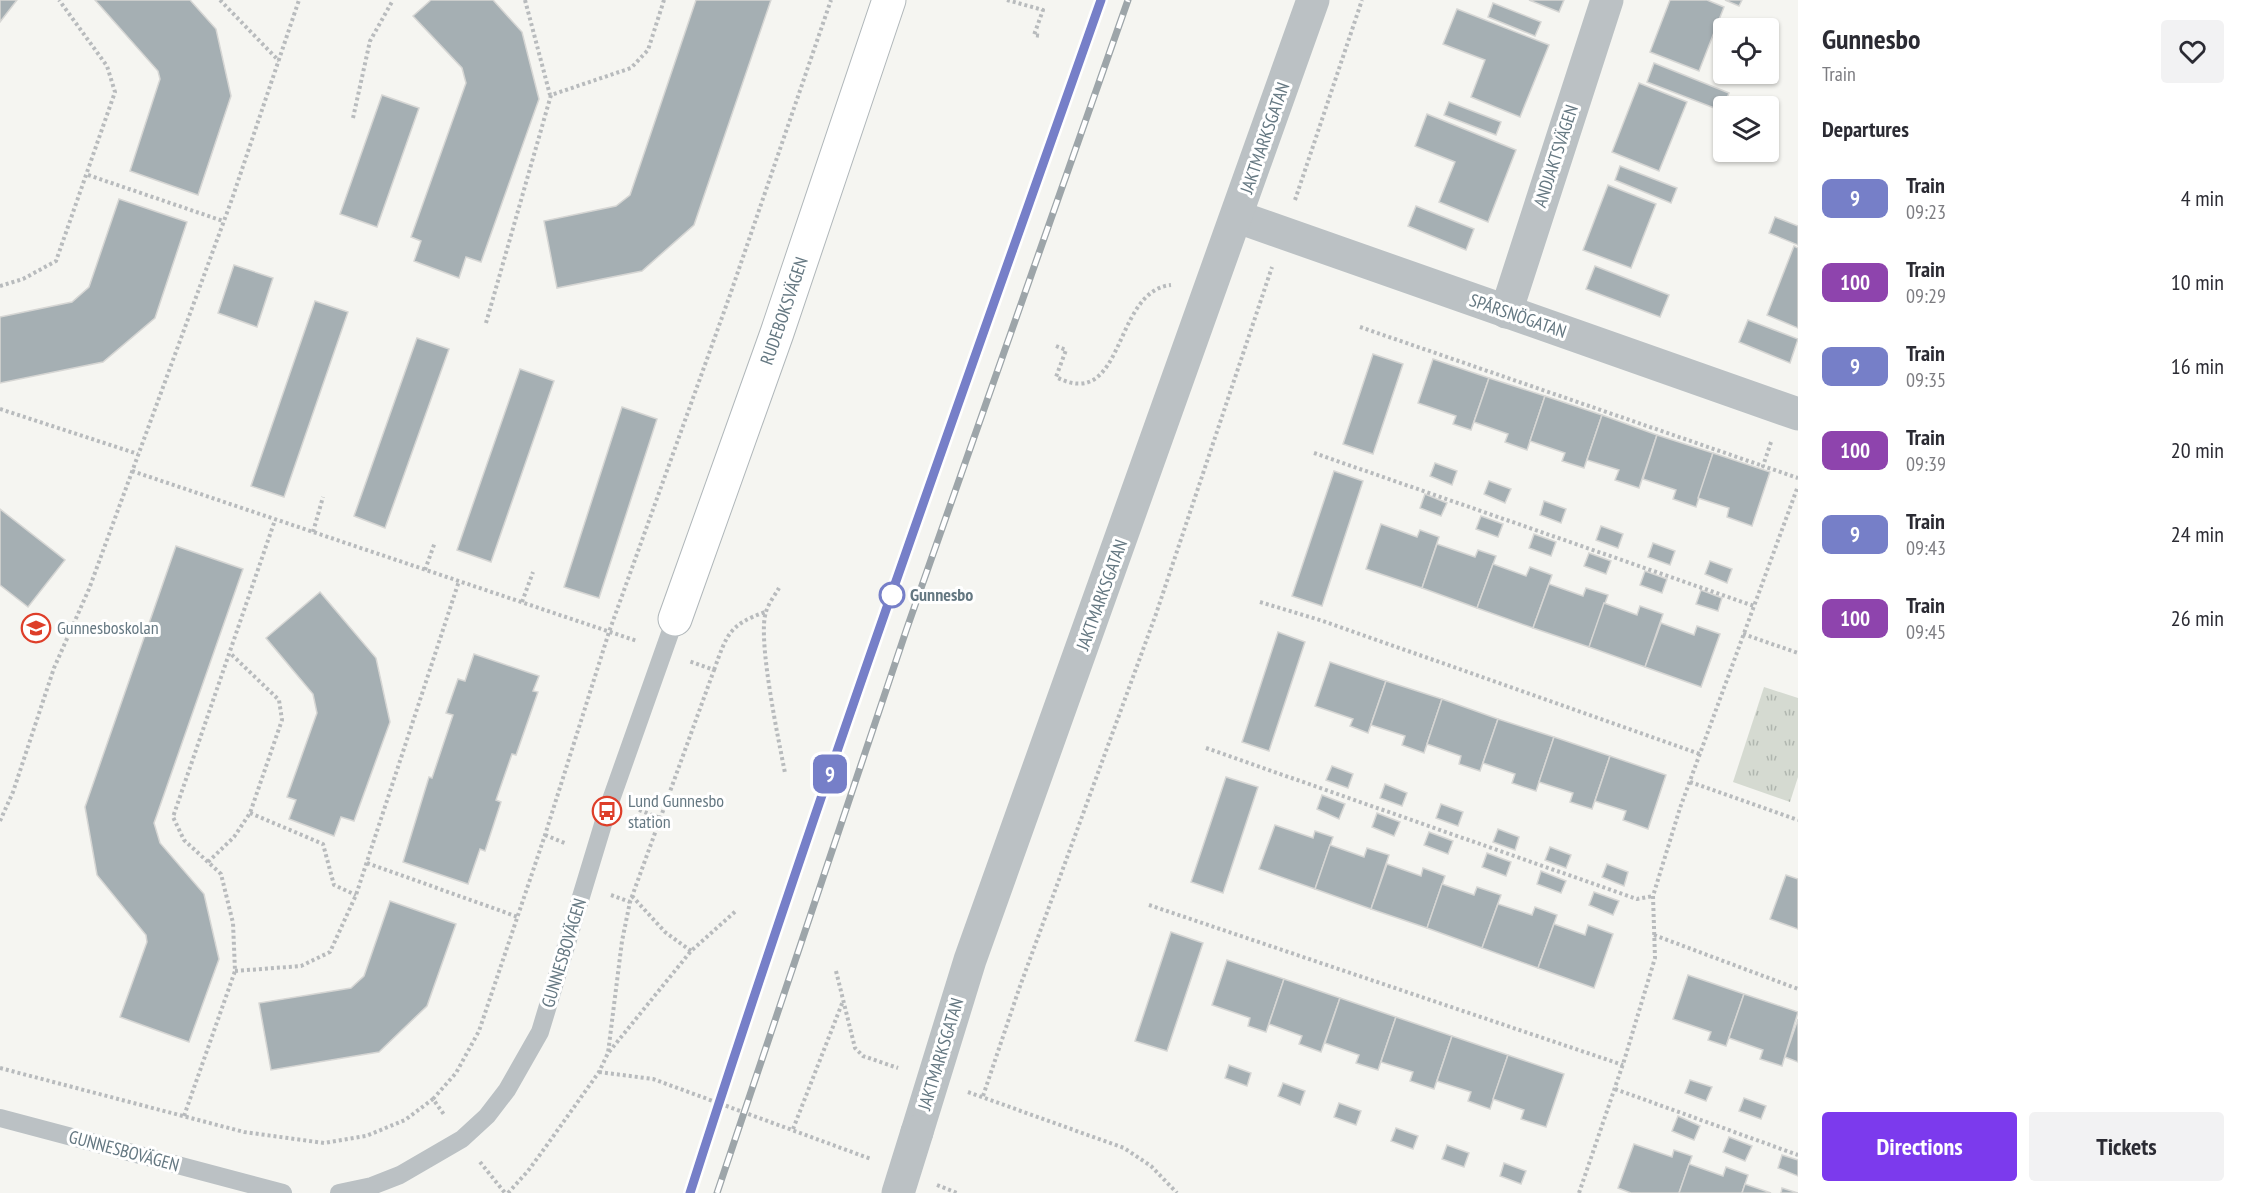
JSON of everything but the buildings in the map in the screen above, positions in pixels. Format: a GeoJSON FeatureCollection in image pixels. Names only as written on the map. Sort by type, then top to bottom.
{"type":"FeatureCollection","features":[{"type":"Feature","properties":{"kind":"street","name":"RUDEBOKSVÄGEN"},"geometry":{"type":"LineString","coordinates":[[675,619],[777,333],[889,0]]}},
{"type":"Feature","properties":{"kind":"street","name":"JAKTMARKSGATAN"},"geometry":{"type":"LineString","coordinates":[[898,1193],[970,960],[1238,217],[1313,0]]}},
{"type":"Feature","properties":{"kind":"street","name":"ANDJAKTSVÄGEN"},"geometry":{"type":"LineString","coordinates":[[1506,312],[1606,0]]}},
{"type":"Feature","properties":{"kind":"street","name":"SPÅRSNÖGATAN"},"geometry":{"type":"LineString","coordinates":[[1238,217],[1790,411]]}},
{"type":"Feature","properties":{"kind":"lane","name":"GUNNESBOVÄGEN"},"geometry":{"type":"LineString","coordinates":[[339,1193],[372,1186],[400,1175],[462,1139],[487,1116],[507,1090],[540,1032],[608,811],[675,619]]}},
{"type":"Feature","properties":{"kind":"lane","name":"GUNNESBOVÄGEN"},"geometry":{"type":"LineString","coordinates":[[0,1118],[283,1193]]}},
{"type":"Feature","properties":{"kind":"path"},"geometry":{"type":"LineString","coordinates":[[0,286],[23,279],[56,261],[116,92],[107,66],[59,0]]}},
{"type":"Feature","properties":{"kind":"path"},"geometry":{"type":"LineString","coordinates":[[220,0],[279,62]]}},
{"type":"Feature","properties":{"kind":"path"},"geometry":{"type":"LineString","coordinates":[[0,821],[13,792],[54,668],[89,589],[132,471],[223,221],[299,0]]}},
{"type":"Feature","properties":{"kind":"path"},"geometry":{"type":"LineString","coordinates":[[352,118],[370,41],[393,0]]}},
{"type":"Feature","properties":{"kind":"path"},"geometry":{"type":"LineString","coordinates":[[486,323],[550,95],[525,0]]}},
{"type":"Feature","properties":{"kind":"path"},"geometry":{"type":"LineString","coordinates":[[550,95],[631,68],[648,50],[664,0]]}},
{"type":"Feature","properties":{"kind":"path"},"geometry":{"type":"LineString","coordinates":[[0,1068],[244,1132],[324,1143],[366,1136],[405,1120],[433,1099],[456,1073],[478,1031],[518,917],[609,632],[726,305],[831,0]]}},
{"type":"Feature","properties":{"kind":"path"},"geometry":{"type":"LineString","coordinates":[[1007,0],[1043,10],[1034,35],[1041,36]]}},
{"type":"Feature","properties":{"kind":"path"},"geometry":{"type":"LineString","coordinates":[[983,1096],[1023,978],[1156,614],[1362,0]]}},
{"type":"Feature","properties":{"kind":"path"},"geometry":{"type":"LineString","coordinates":[[88,175],[223,221]]}},
{"type":"Feature","properties":{"kind":"path"},"geometry":{"type":"LineString","coordinates":[[1056,346],[1066,350],[1056,377],[1081,384],[1094,379],[1106,369],[1143,297],[1158,286],[1177,284],[1209,296]]}},
{"type":"Feature","properties":{"kind":"path"},"geometry":{"type":"LineString","coordinates":[[1360,327],[1798,478]]}},
{"type":"Feature","properties":{"kind":"path"},"geometry":{"type":"LineString","coordinates":[[0,409],[138,454]]}},
{"type":"Feature","properties":{"kind":"path"},"geometry":{"type":"LineString","coordinates":[[1763,466],[1790,411]]}},
{"type":"Feature","properties":{"kind":"path"},"geometry":{"type":"LineString","coordinates":[[1314,453],[1754,606]]}},
{"type":"Feature","properties":{"kind":"path"},"geometry":{"type":"LineString","coordinates":[[132,471],[522,602],[714,670]]}},
{"type":"Feature","properties":{"kind":"path"},"geometry":{"type":"LineString","coordinates":[[1579,1193],[1623,1065],[1655,958],[1653,896],[1690,782],[1798,486]]}},
{"type":"Feature","properties":{"kind":"path"},"geometry":{"type":"LineString","coordinates":[[313,532],[323,497]]}},
{"type":"Feature","properties":{"kind":"path"},"geometry":{"type":"LineString","coordinates":[[184,1116],[235,971],[233,923],[221,874],[184,840],[173,817],[275,520]]}},
{"type":"Feature","properties":{"kind":"path"},"geometry":{"type":"LineString","coordinates":[[425,570],[435,542]]}},
{"type":"Feature","properties":{"kind":"path"},"geometry":{"type":"LineString","coordinates":[[522,602],[533,572]]}},
{"type":"Feature","properties":{"kind":"path"},"geometry":{"type":"LineString","coordinates":[[235,971],[301,966],[330,952],[356,896],[459,581]]}},
{"type":"Feature","properties":{"kind":"path"},"geometry":{"type":"LineString","coordinates":[[779,588],[765,612],[764,628],[772,698],[785,773]]}},
{"type":"Feature","properties":{"kind":"path"},"geometry":{"type":"LineString","coordinates":[[1260,602],[1323,621],[1700,754]]}},
{"type":"Feature","properties":{"kind":"path"},"geometry":{"type":"LineString","coordinates":[[608,1053],[622,941],[632,896],[726,638],[741,621],[765,612]]}},
{"type":"Feature","properties":{"kind":"path"},"geometry":{"type":"LineString","coordinates":[[1743,634],[1798,653]]}},
{"type":"Feature","properties":{"kind":"path"},"geometry":{"type":"LineString","coordinates":[[208,862],[234,837],[250,813],[282,720],[279,700],[230,653]]}},
{"type":"Feature","properties":{"kind":"path"},"geometry":{"type":"LineString","coordinates":[[1206,748],[1637,899],[1653,896]]}},
{"type":"Feature","properties":{"kind":"path"},"geometry":{"type":"LineString","coordinates":[[1690,782],[1798,820]]}},
{"type":"Feature","properties":{"kind":"path"},"geometry":{"type":"LineString","coordinates":[[634,809],[660,818]]}},
{"type":"Feature","properties":{"kind":"path"},"geometry":{"type":"LineString","coordinates":[[250,813],[323,844],[334,885],[356,896]]}},
{"type":"Feature","properties":{"kind":"path"},"geometry":{"type":"LineString","coordinates":[[367,862],[518,917]]}},
{"type":"Feature","properties":{"kind":"path"},"geometry":{"type":"LineString","coordinates":[[605,892],[630,902]]}},
{"type":"Feature","properties":{"kind":"path"},"geometry":{"type":"LineString","coordinates":[[632,896],[665,932],[691,951]]}},
{"type":"Feature","properties":{"kind":"path"},"geometry":{"type":"LineString","coordinates":[[1149,905],[1623,1065]]}},
{"type":"Feature","properties":{"kind":"path"},"geometry":{"type":"LineString","coordinates":[[433,1099],[506,1193],[528,1171],[599,1072],[608,1053],[691,951],[737,910]]}},
{"type":"Feature","properties":{"kind":"path"},"geometry":{"type":"LineString","coordinates":[[1654,935],[1798,989]]}},
{"type":"Feature","properties":{"kind":"path"},"geometry":{"type":"LineString","coordinates":[[836,971],[855,1048],[862,1056],[983,1096],[1124,1148],[1151,1166],[1178,1193]]}},
{"type":"Feature","properties":{"kind":"path"},"geometry":{"type":"LineString","coordinates":[[793,1129],[843,1000]]}},
{"type":"Feature","properties":{"kind":"path"},"geometry":{"type":"LineString","coordinates":[[599,1072],[653,1079],[880,1163]]}},
{"type":"Feature","properties":{"kind":"path"},"geometry":{"type":"LineString","coordinates":[[1615,1089],[1798,1155]]}},
{"type":"Feature","properties":{"kind":"path"},"geometry":{"type":"LineString","coordinates":[[935,1184],[957,1193]]}},
{"type":"Feature","properties":{"kind":"green space"},"geometry":{"type":"Polygon","coordinates":[[[1764,687],[1798,698],[1798,777],[1790,802],[1733,782],[1764,687]]]}},
{"type":"Feature","properties":{"kind":"railway"},"geometry":{"type":"LineString","coordinates":[[690,1193],[840,744],[1101,0]]}},
{"type":"Feature","properties":{"kind":"railway"},"geometry":{"type":"LineString","coordinates":[[717,1193],[907,628],[1128,0]]}},
{"type":"Feature","properties":{"kind":"train","name":"9"},"geometry":{"type":"LineString","coordinates":[[690,1193],[730,1068],[882,621],[1101,0]]}},
{"type":"Feature","properties":{"kind":"place","name":"Gunnesbo"},"geometry":{"type":"Point","coordinates":[892,595]}},
{"type":"Feature","properties":{"kind":"place","name":"Gunnesboskolan"},"geometry":{"type":"Point","coordinates":[36,628]}},
{"type":"Feature","properties":{"kind":"place","name":"Lund Gunnesbo station"},"geometry":{"type":"Point","coordinates":[607,811]}}]}
